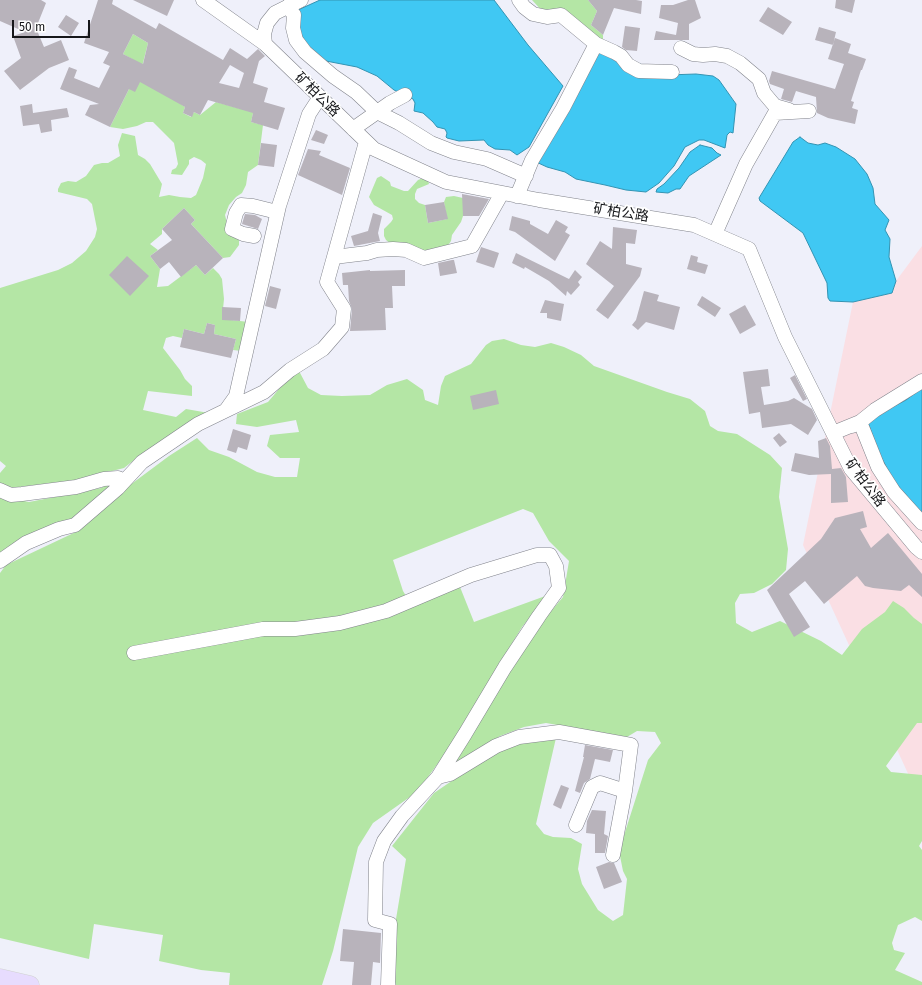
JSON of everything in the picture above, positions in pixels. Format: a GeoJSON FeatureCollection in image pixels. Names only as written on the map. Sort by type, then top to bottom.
{"type":"FeatureCollection","features":[{"type":"Feature","properties":{"kind":"main road"},"geometry":{"type":"LineString","coordinates":[[0,978],[30,985]]}},
{"type":"Feature","properties":{"kind":"street"},"geometry":{"type":"LineString","coordinates":[[265,44],[264,34],[267,23],[275,13],[301,0]]}},
{"type":"Feature","properties":{"kind":"street"},"geometry":{"type":"LineString","coordinates":[[519,0],[524,7],[534,14],[547,17],[561,15],[596,44],[621,56],[628,65],[639,71],[672,72]]}},
{"type":"Feature","properties":{"kind":"street","name":"矿柏公路"},"geometry":{"type":"LineString","coordinates":[[207,1],[265,44],[374,149],[446,182],[517,196],[694,225],[749,249],[785,337],[851,469],[916,547],[922,552]]}},
{"type":"Feature","properties":{"kind":"street"},"geometry":{"type":"LineString","coordinates":[[288,6],[294,15],[293,28],[296,40],[308,56],[356,92],[377,112],[399,123],[431,143],[454,152],[487,158],[526,176]]}},
{"type":"Feature","properties":{"kind":"street"},"geometry":{"type":"LineString","coordinates":[[517,196],[532,160],[563,108],[596,44]]}},
{"type":"Feature","properties":{"kind":"street"},"geometry":{"type":"LineString","coordinates":[[681,48],[693,54],[715,54],[727,56],[740,63],[759,78],[764,93],[775,106],[795,112]]}},
{"type":"Feature","properties":{"kind":"street"},"geometry":{"type":"LineString","coordinates":[[288,66],[308,56]]}},
{"type":"Feature","properties":{"kind":"street"},"geometry":{"type":"LineString","coordinates":[[353,129],[405,95]]}},
{"type":"Feature","properties":{"kind":"street"},"geometry":{"type":"LineString","coordinates":[[225,411],[236,396],[277,212],[294,156],[309,114],[320,97]]}},
{"type":"Feature","properties":{"kind":"street"},"geometry":{"type":"LineString","coordinates":[[715,234],[746,164],[775,113],[809,111]]}},
{"type":"Feature","properties":{"kind":"street"},"geometry":{"type":"LineString","coordinates":[[0,562],[26,543],[59,529],[75,525],[124,482],[142,462],[198,424],[264,392],[290,370],[323,349],[342,328],[344,309],[327,282],[366,142]]}},
{"type":"Feature","properties":{"kind":"street"},"geometry":{"type":"LineString","coordinates":[[334,257],[367,253],[377,250],[406,250],[424,258],[472,246],[502,193]]}},
{"type":"Feature","properties":{"kind":"street"},"geometry":{"type":"LineString","coordinates":[[254,236],[243,234],[232,229],[236,214],[241,205],[253,206],[277,212]]}},
{"type":"Feature","properties":{"kind":"street"},"geometry":{"type":"LineString","coordinates":[[833,433],[860,422],[875,410],[922,381]]}},
{"type":"Feature","properties":{"kind":"street"},"geometry":{"type":"LineString","coordinates":[[860,422],[878,467],[894,492],[922,523]]}},
{"type":"Feature","properties":{"kind":"street"},"geometry":{"type":"LineString","coordinates":[[0,490],[11,495],[76,487],[104,479],[118,478],[124,482]]}},
{"type":"Feature","properties":{"kind":"street"},"geometry":{"type":"LineString","coordinates":[[134,653],[263,629],[295,629],[340,623],[386,611],[471,575],[537,555],[550,555],[556,566],[559,588],[506,667],[438,777],[402,816],[384,841],[376,862],[374,920],[390,924],[388,985]]}},
{"type":"Feature","properties":{"kind":"street"},"geometry":{"type":"LineString","coordinates":[[438,777],[450,774],[496,746],[519,737],[559,732],[631,745],[625,792],[613,855]]}},
{"type":"Feature","properties":{"kind":"street"},"geometry":{"type":"LineString","coordinates":[[576,825],[592,787],[600,783],[625,792]]}},
{"type":"Feature","properties":{"kind":"shaded area"},"geometry":{"type":"Polygon","coordinates":[[[922,246],[922,804],[803,545],[853,302],[892,293],[896,281],[922,246]]]}},
{"type":"Feature","properties":{"kind":"green space"},"geometry":{"type":"Polygon","coordinates":[[[532,0],[588,0],[597,11],[591,25],[603,35],[603,47],[544,13],[532,0]]]}},
{"type":"Feature","properties":{"kind":"green space"},"geometry":{"type":"Polygon","coordinates":[[[133,34],[148,43],[140,75],[185,107],[183,113],[191,117],[194,112],[200,115],[216,102],[241,109],[254,109],[251,122],[263,125],[258,165],[248,172],[246,185],[242,193],[229,205],[225,215],[228,227],[239,238],[239,245],[230,257],[223,258],[191,224],[195,220],[184,208],[162,229],[162,234],[150,244],[158,250],[150,256],[160,269],[157,287],[168,286],[196,265],[205,275],[213,268],[219,274],[222,279],[224,299],[222,319],[249,322],[242,351],[233,350],[236,339],[214,334],[215,325],[207,323],[204,334],[184,329],[182,338],[173,336],[166,338],[163,348],[185,379],[192,386],[192,396],[148,391],[143,410],[176,417],[186,409],[209,413],[138,457],[124,468],[76,480],[11,488],[0,485],[0,473],[6,466],[0,461],[0,288],[58,270],[72,263],[86,251],[95,237],[97,229],[92,204],[87,199],[58,192],[61,183],[68,181],[76,182],[86,176],[94,165],[108,163],[120,156],[118,145],[122,133],[135,136],[138,155],[150,164],[162,184],[159,197],[169,195],[191,198],[196,195],[203,178],[206,164],[194,157],[189,160],[189,164],[182,175],[171,174],[172,170],[176,168],[178,164],[174,143],[153,122],[146,122],[137,126],[123,129],[110,127],[129,89],[132,59],[123,54],[133,34]]]}},
{"type":"Feature","properties":{"kind":"green space"},"geometry":{"type":"Polygon","coordinates":[[[381,176],[390,182],[391,186],[404,191],[408,191],[418,180],[423,178],[428,180],[429,184],[417,189],[415,199],[419,203],[425,205],[428,223],[447,219],[444,202],[446,197],[454,196],[463,198],[463,216],[461,222],[452,235],[451,241],[447,247],[438,255],[391,244],[386,240],[384,236],[384,229],[393,219],[392,215],[374,205],[369,197],[377,178],[381,176]]]}},
{"type":"Feature","properties":{"kind":"green space"},"geometry":{"type":"Polygon","coordinates":[[[504,339],[521,345],[535,347],[551,343],[564,347],[581,355],[594,366],[690,399],[705,411],[710,426],[718,431],[737,434],[770,455],[782,468],[779,497],[788,549],[786,570],[772,584],[754,593],[740,594],[735,603],[736,623],[752,632],[780,621],[821,641],[842,655],[862,629],[885,612],[893,601],[904,608],[922,624],[922,723],[917,723],[886,766],[891,772],[922,775],[922,841],[919,846],[922,850],[922,921],[915,917],[898,925],[892,943],[894,950],[905,953],[895,970],[922,982],[922,985],[396,985],[395,925],[406,859],[392,846],[434,793],[507,747],[530,739],[556,738],[536,824],[544,834],[553,837],[571,838],[582,844],[578,869],[582,884],[598,910],[613,921],[623,915],[627,879],[623,871],[619,851],[648,760],[661,743],[655,732],[637,731],[627,737],[546,723],[524,727],[500,736],[452,768],[536,629],[563,597],[569,561],[549,541],[533,513],[523,509],[393,560],[403,591],[411,604],[460,587],[474,622],[548,595],[522,627],[444,755],[417,792],[373,823],[358,847],[333,951],[322,985],[229,985],[230,973],[201,970],[159,961],[163,935],[94,924],[89,959],[0,938],[0,573],[6,565],[80,530],[122,491],[169,456],[197,438],[209,450],[229,457],[257,472],[275,477],[297,477],[300,458],[280,458],[267,446],[270,435],[299,432],[296,420],[257,427],[236,424],[237,414],[268,402],[284,383],[299,371],[308,388],[321,395],[370,395],[387,385],[407,379],[423,390],[425,400],[438,405],[441,386],[445,376],[471,364],[486,345],[492,341],[504,339]]]}},
{"type":"Feature","properties":{"kind":"green space"},"geometry":{"type":"Polygon","coordinates":[[[112,481],[117,482],[73,519],[34,535],[22,537],[0,554],[0,496],[29,502],[101,488],[112,481]]]}},
{"type":"Feature","properties":{"kind":"water"},"geometry":{"type":"Polygon","coordinates":[[[320,0],[494,0],[528,45],[563,86],[529,147],[517,155],[510,150],[495,149],[488,145],[484,140],[459,141],[447,138],[445,129],[437,127],[423,113],[414,111],[415,103],[413,99],[394,90],[377,76],[357,67],[326,61],[308,49],[295,21],[298,10],[320,0]]]}},
{"type":"Feature","properties":{"kind":"water"},"geometry":{"type":"Polygon","coordinates":[[[598,47],[667,75],[696,74],[713,76],[719,80],[736,104],[733,133],[730,132],[727,135],[725,148],[704,140],[699,140],[685,147],[674,166],[659,183],[646,192],[626,190],[576,179],[565,172],[547,167],[534,161],[598,47]]]}},
{"type":"Feature","properties":{"kind":"water"},"geometry":{"type":"Polygon","coordinates":[[[800,137],[808,143],[818,145],[825,143],[836,147],[855,159],[867,174],[873,188],[875,204],[889,220],[885,230],[890,239],[889,257],[896,281],[892,293],[853,302],[830,301],[828,298],[827,283],[803,233],[760,201],[759,198],[793,142],[800,137]]]}},
{"type":"Feature","properties":{"kind":"water"},"geometry":{"type":"Polygon","coordinates":[[[700,145],[712,148],[721,155],[689,176],[680,189],[676,189],[668,193],[656,192],[657,189],[664,184],[679,168],[690,152],[700,145]]]}},
{"type":"Feature","properties":{"kind":"water"},"geometry":{"type":"Polygon","coordinates":[[[922,388],[922,513],[893,480],[879,453],[867,420],[906,400],[922,388]]]}},
{"type":"Feature","properties":{"kind":"building"},"geometry":{"type":"Polygon","coordinates":[[[0,0],[41,0],[46,3],[36,28],[44,47],[61,40],[69,60],[49,68],[20,90],[4,71],[21,58],[13,36],[25,32],[0,21],[0,0]]]}},
{"type":"Feature","properties":{"kind":"building"},"geometry":{"type":"Polygon","coordinates":[[[98,0],[113,0],[112,4],[156,29],[159,23],[223,60],[230,48],[247,59],[258,49],[265,56],[259,61],[253,83],[268,88],[264,102],[285,108],[278,130],[251,122],[253,113],[208,100],[200,115],[194,112],[192,117],[183,113],[185,107],[140,82],[135,92],[129,89],[110,127],[85,115],[90,105],[99,104],[60,89],[69,67],[77,70],[74,78],[99,88],[110,66],[103,63],[109,52],[84,43],[98,0]],[[133,34],[123,54],[143,64],[148,43],[133,34]],[[230,65],[219,83],[239,88],[244,73],[230,65]]]}},
{"type":"Feature","properties":{"kind":"building"},"geometry":{"type":"Polygon","coordinates":[[[133,0],[174,0],[167,16],[133,0]]]}},
{"type":"Feature","properties":{"kind":"building"},"geometry":{"type":"Polygon","coordinates":[[[588,0],[642,1],[641,14],[614,8],[603,35],[591,25],[597,11],[588,0]]]}},
{"type":"Feature","properties":{"kind":"building"},"geometry":{"type":"Polygon","coordinates":[[[688,0],[695,0],[701,18],[689,24],[689,40],[654,40],[656,31],[676,35],[678,23],[659,18],[661,5],[673,5],[688,0]]]}},
{"type":"Feature","properties":{"kind":"building"},"geometry":{"type":"Polygon","coordinates":[[[836,0],[855,0],[852,13],[835,8],[836,0]]]}},
{"type":"Feature","properties":{"kind":"building"},"geometry":{"type":"Polygon","coordinates":[[[768,7],[792,22],[783,35],[759,21],[768,7]]]}},
{"type":"Feature","properties":{"kind":"building"},"geometry":{"type":"Polygon","coordinates":[[[66,15],[79,23],[71,36],[58,27],[66,15]]]}},
{"type":"Feature","properties":{"kind":"building"},"geometry":{"type":"Polygon","coordinates":[[[625,26],[640,28],[637,51],[626,50],[622,47],[625,26]]]}},
{"type":"Feature","properties":{"kind":"building"},"geometry":{"type":"Polygon","coordinates":[[[819,27],[836,32],[833,45],[815,40],[819,27]]]}},
{"type":"Feature","properties":{"kind":"building"},"geometry":{"type":"Polygon","coordinates":[[[835,38],[851,44],[848,53],[866,59],[851,101],[854,102],[852,108],[858,110],[855,124],[828,118],[817,113],[816,97],[796,91],[792,102],[781,99],[784,89],[770,84],[769,81],[772,71],[835,89],[844,64],[828,59],[835,38]]]}},
{"type":"Feature","properties":{"kind":"building"},"geometry":{"type":"Polygon","coordinates":[[[32,104],[33,113],[67,108],[69,117],[51,120],[52,131],[41,133],[39,124],[23,126],[20,106],[32,104]]]}},
{"type":"Feature","properties":{"kind":"building"},"geometry":{"type":"Polygon","coordinates":[[[316,130],[328,135],[324,144],[311,140],[316,130]]]}},
{"type":"Feature","properties":{"kind":"building"},"geometry":{"type":"Polygon","coordinates":[[[261,143],[277,145],[274,167],[258,165],[261,143]]]}},
{"type":"Feature","properties":{"kind":"building"},"geometry":{"type":"Polygon","coordinates":[[[308,149],[321,151],[319,155],[350,168],[342,195],[298,175],[308,149]]]}},
{"type":"Feature","properties":{"kind":"building"},"geometry":{"type":"Polygon","coordinates":[[[462,194],[489,199],[479,216],[463,216],[462,194]]]}},
{"type":"Feature","properties":{"kind":"building"},"geometry":{"type":"Polygon","coordinates":[[[444,202],[448,219],[428,223],[425,205],[444,202]]]}},
{"type":"Feature","properties":{"kind":"building"},"geometry":{"type":"Polygon","coordinates":[[[184,208],[195,220],[191,224],[223,258],[205,275],[196,265],[181,277],[169,262],[160,269],[150,256],[172,240],[162,229],[184,208]]]}},
{"type":"Feature","properties":{"kind":"building"},"geometry":{"type":"Polygon","coordinates":[[[373,213],[382,216],[378,233],[380,241],[354,246],[351,236],[368,231],[373,213]]]}},
{"type":"Feature","properties":{"kind":"building"},"geometry":{"type":"Polygon","coordinates":[[[245,214],[255,215],[262,219],[258,229],[242,224],[245,214]]]}},
{"type":"Feature","properties":{"kind":"building"},"geometry":{"type":"Polygon","coordinates":[[[512,216],[530,221],[530,224],[548,234],[556,220],[568,227],[565,232],[570,235],[555,261],[515,232],[509,230],[512,216]]]}},
{"type":"Feature","properties":{"kind":"building"},"geometry":{"type":"Polygon","coordinates":[[[613,227],[637,230],[635,244],[626,243],[626,264],[642,268],[640,276],[608,319],[596,310],[614,286],[586,264],[600,241],[612,249],[613,227]]]}},
{"type":"Feature","properties":{"kind":"building"},"geometry":{"type":"Polygon","coordinates":[[[481,247],[499,253],[494,268],[476,262],[481,247]]]}},
{"type":"Feature","properties":{"kind":"building"},"geometry":{"type":"Polygon","coordinates":[[[516,253],[569,279],[575,270],[582,277],[578,282],[580,285],[571,295],[567,291],[566,296],[549,281],[525,267],[524,269],[512,263],[516,253]]]}},
{"type":"Feature","properties":{"kind":"building"},"geometry":{"type":"Polygon","coordinates":[[[691,255],[698,257],[697,262],[708,265],[705,274],[687,269],[691,255]]]}},
{"type":"Feature","properties":{"kind":"building"},"geometry":{"type":"Polygon","coordinates":[[[127,256],[149,276],[130,296],[109,275],[127,256]]]}},
{"type":"Feature","properties":{"kind":"building"},"geometry":{"type":"Polygon","coordinates":[[[454,260],[457,273],[440,276],[438,263],[454,260]]]}},
{"type":"Feature","properties":{"kind":"building"},"geometry":{"type":"Polygon","coordinates":[[[370,270],[405,270],[405,286],[392,286],[393,308],[385,308],[386,330],[350,331],[352,309],[349,301],[348,285],[343,285],[342,273],[370,270]]]}},
{"type":"Feature","properties":{"kind":"building"},"geometry":{"type":"Polygon","coordinates":[[[270,286],[281,289],[276,309],[265,306],[270,286]]]}},
{"type":"Feature","properties":{"kind":"building"},"geometry":{"type":"Polygon","coordinates":[[[644,291],[659,295],[657,301],[680,307],[674,330],[646,322],[638,330],[632,325],[636,320],[644,291]]]}},
{"type":"Feature","properties":{"kind":"building"},"geometry":{"type":"Polygon","coordinates":[[[702,296],[721,308],[715,317],[697,305],[702,296]]]}},
{"type":"Feature","properties":{"kind":"building"},"geometry":{"type":"Polygon","coordinates":[[[545,300],[564,304],[561,321],[547,318],[547,313],[540,313],[545,300]]]}},
{"type":"Feature","properties":{"kind":"building"},"geometry":{"type":"Polygon","coordinates":[[[745,305],[756,325],[740,334],[729,314],[745,305]]]}},
{"type":"Feature","properties":{"kind":"building"},"geometry":{"type":"Polygon","coordinates":[[[222,307],[241,308],[240,321],[222,320],[222,307]]]}},
{"type":"Feature","properties":{"kind":"building"},"geometry":{"type":"Polygon","coordinates":[[[207,323],[215,325],[214,334],[236,339],[231,358],[180,347],[184,329],[204,334],[207,323]]]}},
{"type":"Feature","properties":{"kind":"building"},"geometry":{"type":"Polygon","coordinates":[[[768,369],[770,386],[761,387],[764,405],[788,401],[794,398],[812,409],[817,420],[808,435],[791,424],[762,428],[760,412],[749,414],[743,372],[768,369]]]}},
{"type":"Feature","properties":{"kind":"building"},"geometry":{"type":"Polygon","coordinates":[[[795,375],[807,399],[803,401],[790,378],[795,375]]]}},
{"type":"Feature","properties":{"kind":"building"},"geometry":{"type":"Polygon","coordinates":[[[496,390],[499,404],[473,410],[470,396],[496,390]]]}},
{"type":"Feature","properties":{"kind":"building"},"geometry":{"type":"Polygon","coordinates":[[[233,429],[251,435],[247,450],[238,447],[236,453],[227,450],[233,429]]]}},
{"type":"Feature","properties":{"kind":"building"},"geometry":{"type":"Polygon","coordinates":[[[779,433],[787,442],[780,447],[773,438],[779,433]]]}},
{"type":"Feature","properties":{"kind":"building"},"geometry":{"type":"Polygon","coordinates":[[[826,438],[830,446],[832,469],[841,468],[846,477],[848,502],[831,503],[831,474],[809,475],[791,471],[795,453],[819,458],[818,441],[826,438]]]}},
{"type":"Feature","properties":{"kind":"building"},"geometry":{"type":"Polygon","coordinates":[[[863,511],[867,527],[860,529],[871,548],[888,533],[922,574],[922,597],[909,585],[901,591],[873,588],[865,586],[857,576],[824,604],[805,581],[789,594],[810,627],[794,637],[767,590],[821,539],[835,518],[863,511]]]}},
{"type":"Feature","properties":{"kind":"building"},"geometry":{"type":"Polygon","coordinates":[[[585,745],[613,750],[610,762],[595,759],[590,779],[584,783],[580,793],[575,791],[584,757],[585,745]]]}},
{"type":"Feature","properties":{"kind":"building"},"geometry":{"type":"Polygon","coordinates":[[[561,785],[569,788],[561,809],[553,805],[561,785]]]}},
{"type":"Feature","properties":{"kind":"building"},"geometry":{"type":"Polygon","coordinates":[[[592,810],[606,811],[604,834],[608,836],[605,853],[595,853],[595,834],[586,833],[587,821],[592,810]]]}},
{"type":"Feature","properties":{"kind":"building"},"geometry":{"type":"Polygon","coordinates":[[[609,862],[614,863],[622,882],[604,889],[596,867],[609,862]]]}},
{"type":"Feature","properties":{"kind":"building"},"geometry":{"type":"Polygon","coordinates":[[[343,929],[381,933],[380,963],[373,962],[371,985],[352,985],[354,962],[340,961],[343,929]]]}}]}
